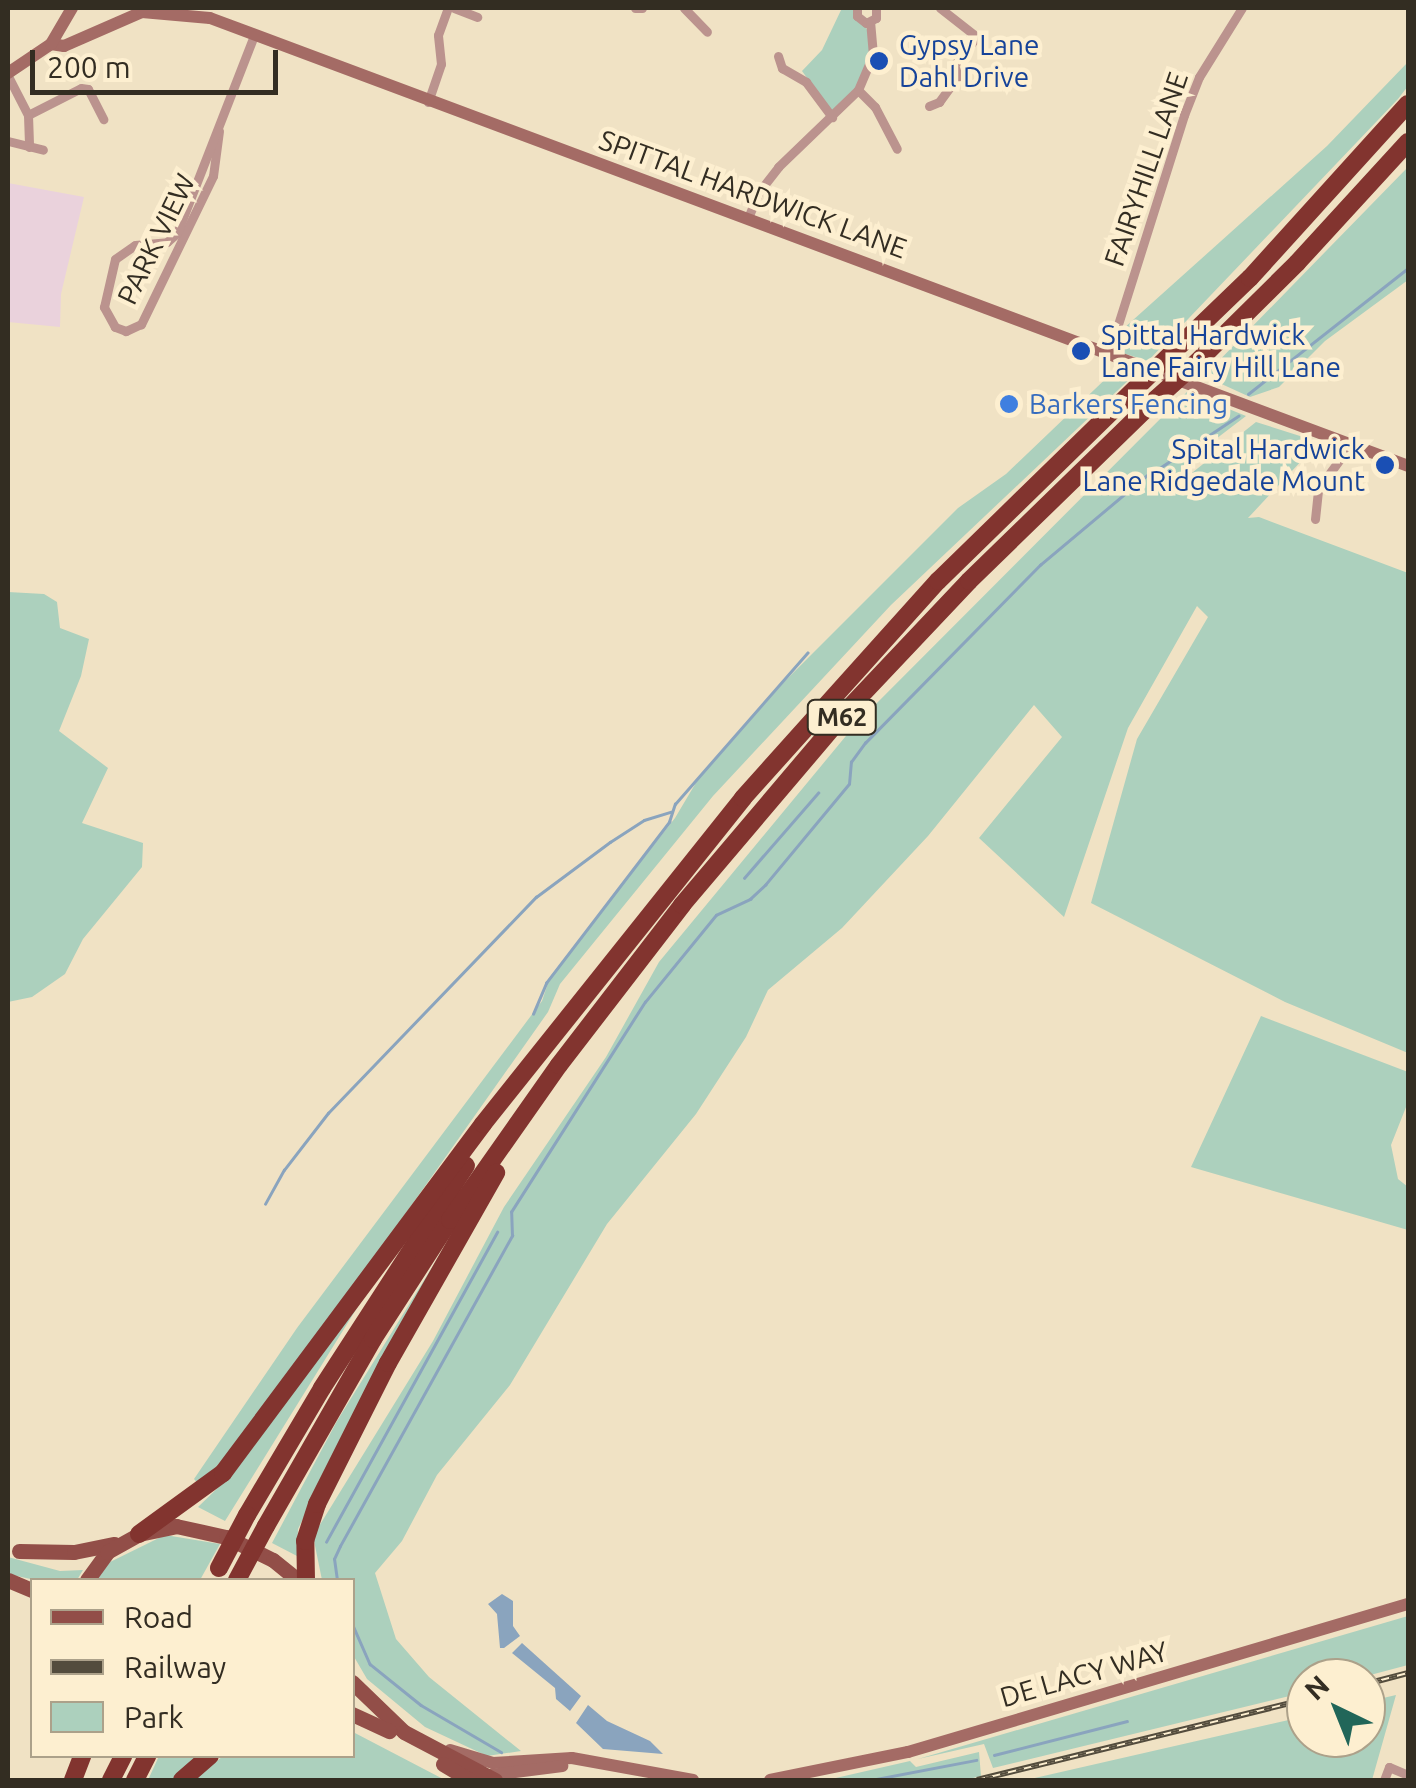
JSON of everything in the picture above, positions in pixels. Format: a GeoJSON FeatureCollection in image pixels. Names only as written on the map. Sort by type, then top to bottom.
{"type":"FeatureCollection","features":[{"type":"Feature","properties":{"kind":"highway","name":"M62"},"geometry":{"type":"LineString","coordinates":[[131,1538],[223,1473],[670,886],[838,691],[938,581],[1250,278],[1408,104]]}},
{"type":"Feature","properties":{"kind":"highway","name":"M62"},"geometry":{"type":"LineString","coordinates":[[238,1578],[383,1324],[559,1065],[682,905],[850,707],[969,582],[1297,263],[1408,143]]}},
{"type":"Feature","properties":{"kind":"highway","name":"M62"},"geometry":{"type":"LineString","coordinates":[[216,1574],[332,1373],[544,1048]]}},
{"type":"Feature","properties":{"kind":"highway"},"geometry":{"type":"LineString","coordinates":[[306,1578],[305,1540],[318,1504],[388,1363],[559,1065]]}},
{"type":"Feature","properties":{"kind":"highway"},"geometry":{"type":"LineString","coordinates":[[182,1780],[208,1758]]}},
{"type":"Feature","properties":{"kind":"main road"},"geometry":{"type":"LineString","coordinates":[[13,1549],[74,1552],[176,1526],[201,1528],[272,1560],[295,1578]]}},
{"type":"Feature","properties":{"kind":"main road"},"geometry":{"type":"LineString","coordinates":[[13,1549],[60,1562],[107,1552],[131,1538]]}},
{"type":"Feature","properties":{"kind":"main road"},"geometry":{"type":"LineString","coordinates":[[88,1578],[107,1552]]}},
{"type":"Feature","properties":{"kind":"main road"},"geometry":{"type":"LineString","coordinates":[[355,1685],[399,1733]]}},
{"type":"Feature","properties":{"kind":"main road"},"geometry":{"type":"LineString","coordinates":[[355,1715],[399,1733],[480,1779]]}},
{"type":"Feature","properties":{"kind":"main road"},"geometry":{"type":"LineString","coordinates":[[355,1724],[419,1740],[480,1779]]}},
{"type":"Feature","properties":{"kind":"street"},"geometry":{"type":"LineString","coordinates":[[28,147],[28,115],[8,74],[54,39],[72,8]]}},
{"type":"Feature","properties":{"kind":"street"},"geometry":{"type":"LineString","coordinates":[[428,102],[441,64],[438,35],[451,8],[476,18]]}},
{"type":"Feature","properties":{"kind":"street"},"geometry":{"type":"LineString","coordinates":[[684,8],[707,32]]}},
{"type":"Feature","properties":{"kind":"street"},"geometry":{"type":"LineString","coordinates":[[748,218],[767,180],[858,90],[873,55],[876,13],[858,18],[857,8]]}},
{"type":"Feature","properties":{"kind":"street"},"geometry":{"type":"LineString","coordinates":[[929,106],[943,98],[958,76],[954,65],[976,37],[940,8]]}},
{"type":"Feature","properties":{"kind":"street","name":"FAIRYHILL LANE"},"geometry":{"type":"LineString","coordinates":[[1109,353],[1184,116],[1200,77],[1242,8]]}},
{"type":"Feature","properties":{"kind":"street","name":"SPITTAL HARDWICK LANE"},"geometry":{"type":"LineString","coordinates":[[54,39],[64,46],[142,12],[190,13],[1408,466]]}},
{"type":"Feature","properties":{"kind":"street","name":"PARK VIEW"},"geometry":{"type":"LineString","coordinates":[[219,131],[213,176],[141,324],[126,331],[115,327],[104,306],[114,258],[135,245],[167,242],[177,233],[254,36]]}},
{"type":"Feature","properties":{"kind":"street"},"geometry":{"type":"LineString","coordinates":[[775,60],[786,72],[806,82],[832,117]]}},
{"type":"Feature","properties":{"kind":"street"},"geometry":{"type":"LineString","coordinates":[[28,115],[81,88],[88,89],[103,119]]}},
{"type":"Feature","properties":{"kind":"street"},"geometry":{"type":"LineString","coordinates":[[858,90],[876,106],[896,147],[881,152]]}},
{"type":"Feature","properties":{"kind":"street"},"geometry":{"type":"LineString","coordinates":[[943,98],[952,108]]}},
{"type":"Feature","properties":{"kind":"street"},"geometry":{"type":"LineString","coordinates":[[8,142],[44,150]]}},
{"type":"Feature","properties":{"kind":"street"},"geometry":{"type":"LineString","coordinates":[[1315,519],[1318,489],[1351,444]]}},
{"type":"Feature","properties":{"kind":"street","name":"DE LACY WAY"},"geometry":{"type":"LineString","coordinates":[[770,1780],[908,1752],[1408,1604]]}},
{"type":"Feature","properties":{"kind":"street"},"geometry":{"type":"LineString","coordinates":[[419,1740],[492,1763],[572,1758],[693,1780]]}},
{"type":"Feature","properties":{"kind":"street"},"geometry":{"type":"LineString","coordinates":[[480,1779],[585,1762]]}},
{"type":"Feature","properties":{"kind":"street"},"geometry":{"type":"LineString","coordinates":[[1384,1780],[1390,1767],[1408,1775]]}},
{"type":"Feature","properties":{"kind":"shaded area"},"geometry":{"type":"Polygon","coordinates":[[[8,183],[84,197],[61,294],[60,327],[8,322],[8,183]]]}},
{"type":"Feature","properties":{"kind":"green space"},"geometry":{"type":"Polygon","coordinates":[[[842,8],[857,8],[874,45],[864,80],[834,115],[802,71],[822,50],[842,8]]]}},
{"type":"Feature","properties":{"kind":"green space"},"geometry":{"type":"Polygon","coordinates":[[[1408,62],[1408,86],[1398,99],[1148,361],[1113,350],[1123,329],[1327,146],[1408,62]]]}},
{"type":"Feature","properties":{"kind":"green space"},"geometry":{"type":"Polygon","coordinates":[[[1408,167],[1408,280],[1325,341],[1279,387],[1250,397],[1204,376],[1408,167]]]}},
{"type":"Feature","properties":{"kind":"green space"},"geometry":{"type":"Polygon","coordinates":[[[1117,368],[1136,373],[891,605],[713,796],[560,984],[548,1012],[387,1240],[229,1453],[199,1485],[194,1479],[297,1328],[542,1001],[550,977],[675,818],[697,781],[784,682],[958,508],[1006,474],[1117,368]]]}},
{"type":"Feature","properties":{"kind":"green space"},"geometry":{"type":"Polygon","coordinates":[[[1187,392],[1246,416],[1191,458],[1183,480],[1256,422],[1319,442],[1248,518],[1259,517],[1408,573],[1408,1053],[1285,1002],[1091,903],[1137,739],[1208,617],[1197,606],[1128,728],[1064,917],[979,838],[1062,737],[1034,705],[928,836],[842,928],[768,990],[746,1037],[696,1114],[607,1224],[510,1385],[437,1475],[402,1541],[375,1573],[396,1639],[429,1677],[521,1751],[487,1756],[425,1727],[367,1679],[355,1658],[355,1578],[322,1578],[313,1536],[433,1341],[504,1207],[606,1057],[659,962],[855,725],[1187,392]]]}},
{"type":"Feature","properties":{"kind":"green space"},"geometry":{"type":"Polygon","coordinates":[[[8,592],[44,594],[57,602],[60,628],[89,639],[81,676],[59,731],[108,768],[82,823],[143,843],[142,867],[83,939],[65,974],[32,997],[8,1002],[8,592]]]}},
{"type":"Feature","properties":{"kind":"green space"},"geometry":{"type":"Polygon","coordinates":[[[1261,1016],[1408,1072],[1408,1102],[1391,1145],[1398,1179],[1408,1187],[1408,1230],[1191,1167],[1261,1016]]]}},
{"type":"Feature","properties":{"kind":"green space"},"geometry":{"type":"Polygon","coordinates":[[[452,1235],[360,1403],[298,1529],[297,1556],[272,1543],[337,1421],[452,1235]]]}},
{"type":"Feature","properties":{"kind":"green space"},"geometry":{"type":"Polygon","coordinates":[[[378,1274],[225,1521],[198,1507],[227,1479],[378,1274]]]}},
{"type":"Feature","properties":{"kind":"green space"},"geometry":{"type":"Polygon","coordinates":[[[165,1535],[220,1544],[201,1578],[97,1578],[110,1562],[165,1535]]]}},
{"type":"Feature","properties":{"kind":"green space"},"geometry":{"type":"Polygon","coordinates":[[[8,1557],[60,1571],[83,1570],[78,1578],[30,1579],[8,1574],[8,1557]]]}},
{"type":"Feature","properties":{"kind":"green space"},"geometry":{"type":"Polygon","coordinates":[[[1408,1616],[1408,1665],[1386,1671],[1386,1658],[1286,1658],[1286,1697],[993,1768],[984,1744],[918,1759],[1408,1616]]]}},
{"type":"Feature","properties":{"kind":"green space"},"geometry":{"type":"Polygon","coordinates":[[[1396,1695],[1386,1730],[1386,1697],[1396,1695]]]}},
{"type":"Feature","properties":{"kind":"green space"},"geometry":{"type":"Polygon","coordinates":[[[1286,1721],[1286,1758],[1378,1758],[1372,1780],[1026,1780],[1286,1721]]]}},
{"type":"Feature","properties":{"kind":"green space"},"geometry":{"type":"Polygon","coordinates":[[[355,1733],[445,1780],[194,1780],[221,1758],[355,1758],[355,1733]]]}},
{"type":"Feature","properties":{"kind":"green space"},"geometry":{"type":"Polygon","coordinates":[[[979,1752],[981,1776],[965,1780],[827,1780],[910,1761],[916,1767],[979,1752]]]}},
{"type":"Feature","properties":{"kind":"green space"},"geometry":{"type":"Polygon","coordinates":[[[158,1758],[203,1758],[179,1780],[148,1780],[158,1758]]]}},
{"type":"Feature","properties":{"kind":"water"},"geometry":{"type":"Polygon","coordinates":[[[502,1594],[513,1601],[513,1626],[520,1636],[500,1648],[497,1614],[488,1604],[502,1594]]]}},
{"type":"Feature","properties":{"kind":"water"},"geometry":{"type":"Polygon","coordinates":[[[522,1643],[581,1696],[570,1711],[556,1699],[555,1688],[512,1653],[522,1643]]]}},
{"type":"Feature","properties":{"kind":"water"},"geometry":{"type":"Polygon","coordinates":[[[588,1705],[607,1721],[650,1741],[663,1754],[603,1749],[576,1723],[588,1705]]]}},
{"type":"Feature","properties":{"kind":"waterway"},"geometry":{"type":"LineString","coordinates":[[1248,394],[1408,268]]}},
{"type":"Feature","properties":{"kind":"waterway"},"geometry":{"type":"LineString","coordinates":[[1155,471],[1238,416]]}},
{"type":"Feature","properties":{"kind":"waterway"},"geometry":{"type":"LineString","coordinates":[[337,1578],[334,1559],[340,1546],[512,1236],[511,1212],[645,1002],[716,915],[750,899],[765,885],[849,784],[851,762],[865,743],[1040,565],[1151,472]]}},
{"type":"Feature","properties":{"kind":"waterway"},"geometry":{"type":"LineString","coordinates":[[533,1014],[546,983],[669,822],[675,804],[807,653]]}},
{"type":"Feature","properties":{"kind":"waterway"},"geometry":{"type":"LineString","coordinates":[[744,878],[818,793]]}},
{"type":"Feature","properties":{"kind":"waterway"},"geometry":{"type":"LineString","coordinates":[[265,1204],[284,1170],[328,1113],[536,897],[644,820],[671,812]]}},
{"type":"Feature","properties":{"kind":"waterway"},"geometry":{"type":"LineString","coordinates":[[326,1542],[497,1232]]}},
{"type":"Feature","properties":{"kind":"waterway"},"geometry":{"type":"LineString","coordinates":[[355,1630],[370,1664],[421,1705],[501,1752]]}},
{"type":"Feature","properties":{"kind":"waterway"},"geometry":{"type":"LineString","coordinates":[[994,1755],[1127,1721]]}},
{"type":"Feature","properties":{"kind":"waterway"},"geometry":{"type":"LineString","coordinates":[[871,1780],[976,1760]]}},
{"type":"Feature","properties":{"kind":"railway"},"geometry":{"type":"LineString","coordinates":[[1386,1679],[1408,1673]]}},
{"type":"Feature","properties":{"kind":"railway"},"geometry":{"type":"LineString","coordinates":[[977,1780],[1286,1704]]}},
{"type":"Feature","properties":{"kind":"place","name":"Gypsy Lane Dahl Drive"},"geometry":{"type":"Point","coordinates":[879,61]}},
{"type":"Feature","properties":{"kind":"place","name":"Spittal Hardwick Lane Fairy Hill Lane"},"geometry":{"type":"Point","coordinates":[1081,351]}},
{"type":"Feature","properties":{"kind":"place","name":"Barkers Fencing"},"geometry":{"type":"Point","coordinates":[1009,404]}},
{"type":"Feature","properties":{"kind":"place","name":"Spital Hardwick Lane Ridgedale Mount"},"geometry":{"type":"Point","coordinates":[1385,465]}}]}
